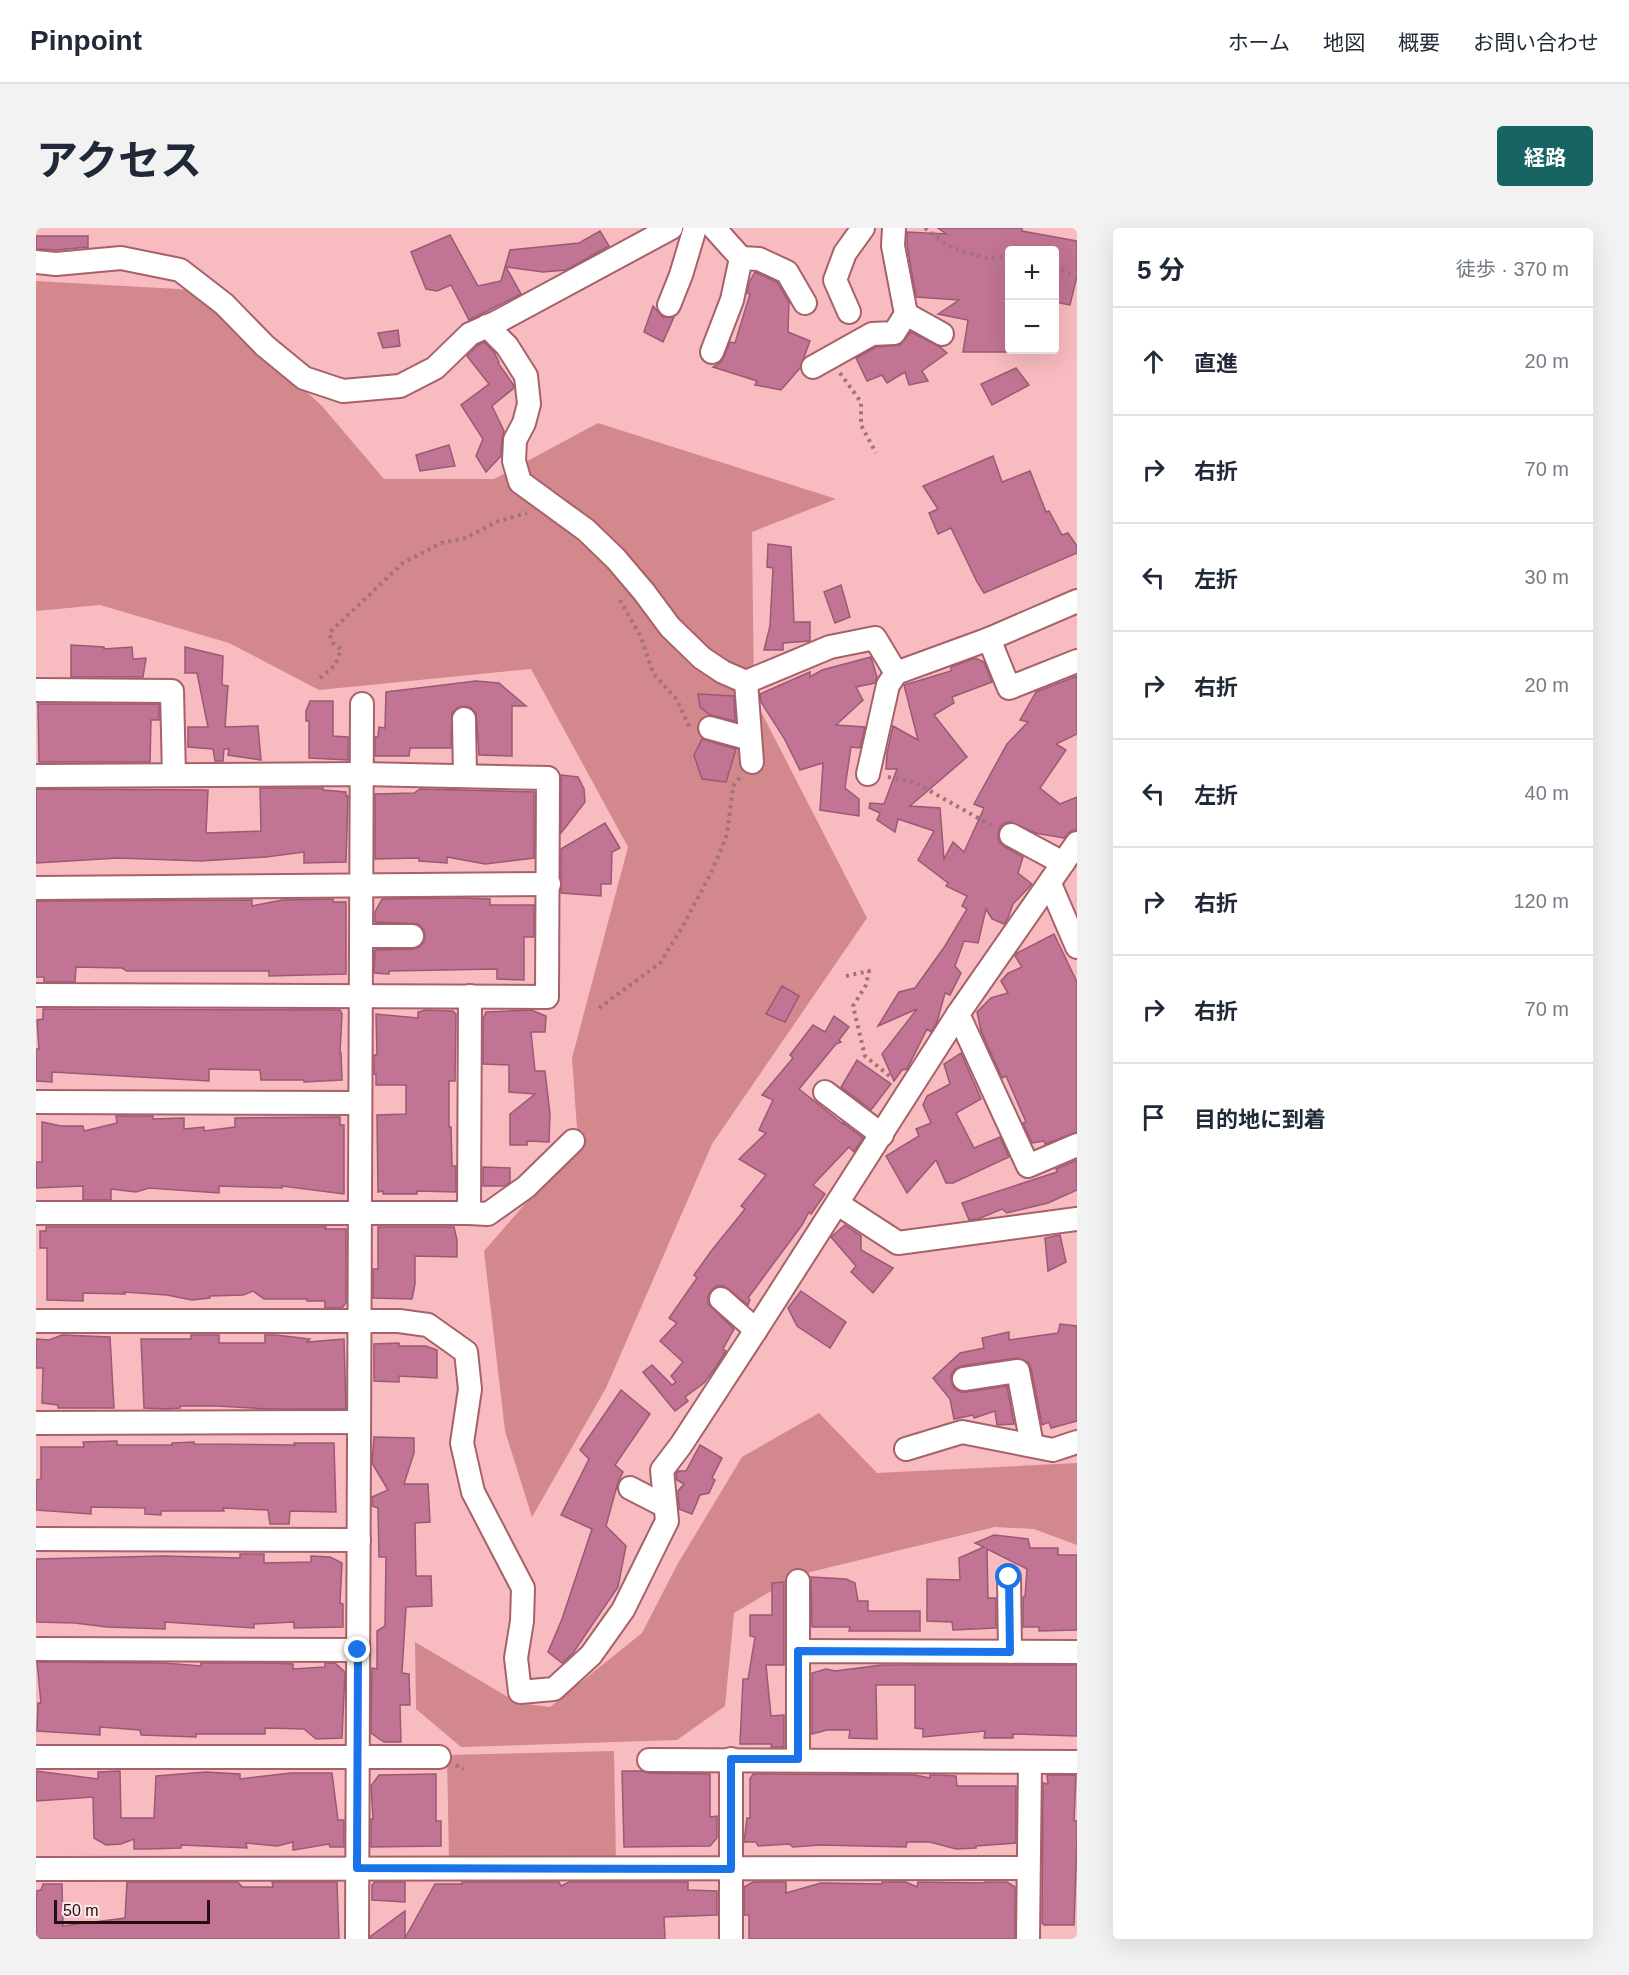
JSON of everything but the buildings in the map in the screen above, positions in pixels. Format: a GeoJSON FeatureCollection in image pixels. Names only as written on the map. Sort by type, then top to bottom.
{"type":"FeatureCollection","features":[{"type":"Feature","properties":{"kind":"street"},"geometry":{"type":"LineString","coordinates":[[36,262],[56,264],[121,258],[180,270],[224,304],[265,346],[304,378],[343,391],[400,386],[435,368],[470,334],[671,228]]}},
{"type":"Feature","properties":{"kind":"street"},"geometry":{"type":"LineString","coordinates":[[669,304],[681,275],[695,228]]}},
{"type":"Feature","properties":{"kind":"street"},"geometry":{"type":"LineString","coordinates":[[714,228],[741,258],[759,259],[787,272],[805,303]]}},
{"type":"Feature","properties":{"kind":"street"},"geometry":{"type":"LineString","coordinates":[[849,312],[835,280],[845,253],[863,228]]}},
{"type":"Feature","properties":{"kind":"street"},"geometry":{"type":"LineString","coordinates":[[821,362],[873,334],[894,333],[906,314],[893,246],[894,228]]}},
{"type":"Feature","properties":{"kind":"street"},"geometry":{"type":"LineString","coordinates":[[712,352],[732,300],[741,258]]}},
{"type":"Feature","properties":{"kind":"street"},"geometry":{"type":"LineString","coordinates":[[906,314],[942,334]]}},
{"type":"Feature","properties":{"kind":"street"},"geometry":{"type":"LineString","coordinates":[[487,326],[507,346],[526,376],[529,404],[524,423],[515,440],[514,461],[520,482],[586,530],[644,592],[670,627],[702,658],[723,672],[746,682],[831,647],[875,638],[896,674]]}},
{"type":"Feature","properties":{"kind":"street"},"geometry":{"type":"LineString","coordinates":[[868,774],[888,685],[896,674],[989,639],[1077,601]]}},
{"type":"Feature","properties":{"kind":"street"},"geometry":{"type":"LineString","coordinates":[[989,639],[1009,688],[1077,662]]}},
{"type":"Feature","properties":{"kind":"street"},"geometry":{"type":"LineString","coordinates":[[746,682],[752,762]]}},
{"type":"Feature","properties":{"kind":"street"},"geometry":{"type":"LineString","coordinates":[[36,690],[172,691],[174,775]]}},
{"type":"Feature","properties":{"kind":"street"},"geometry":{"type":"LineString","coordinates":[[357,1939],[362,704]]}},
{"type":"Feature","properties":{"kind":"street"},"geometry":{"type":"LineString","coordinates":[[464,719],[465,776]]}},
{"type":"Feature","properties":{"kind":"street"},"geometry":{"type":"LineString","coordinates":[[710,728],[750,738]]}},
{"type":"Feature","properties":{"kind":"street"},"geometry":{"type":"LineString","coordinates":[[36,776],[362,774],[548,778],[549,884],[547,997],[36,995]]}},
{"type":"Feature","properties":{"kind":"street"},"geometry":{"type":"LineString","coordinates":[[1011,835],[1063,863]]}},
{"type":"Feature","properties":{"kind":"street"},"geometry":{"type":"LineString","coordinates":[[36,1321],[399,1321],[428,1325],[466,1352],[470,1389],[462,1443],[473,1492],[523,1588],[522,1621],[516,1658],[520,1692],[554,1689],[591,1655],[624,1610],[667,1521],[662,1470],[681,1446],[958,1014],[1077,843]]}},
{"type":"Feature","properties":{"kind":"street"},"geometry":{"type":"LineString","coordinates":[[36,888],[549,884]]}},
{"type":"Feature","properties":{"kind":"street"},"geometry":{"type":"LineString","coordinates":[[1050,884],[1077,947]]}},
{"type":"Feature","properties":{"kind":"street"},"geometry":{"type":"LineString","coordinates":[[361,936],[412,936]]}},
{"type":"Feature","properties":{"kind":"street"},"geometry":{"type":"LineString","coordinates":[[469,1213],[470,996]]}},
{"type":"Feature","properties":{"kind":"street"},"geometry":{"type":"LineString","coordinates":[[958,1014],[1028,1166],[1077,1146]]}},
{"type":"Feature","properties":{"kind":"street"},"geometry":{"type":"LineString","coordinates":[[825,1092],[882,1135]]}},
{"type":"Feature","properties":{"kind":"street"},"geometry":{"type":"LineString","coordinates":[[36,1102],[360,1103]]}},
{"type":"Feature","properties":{"kind":"street"},"geometry":{"type":"LineString","coordinates":[[36,1213],[488,1214],[526,1187],[573,1141]]}},
{"type":"Feature","properties":{"kind":"street"},"geometry":{"type":"LineString","coordinates":[[838,1204],[898,1243],[1077,1219]]}},
{"type":"Feature","properties":{"kind":"street"},"geometry":{"type":"LineString","coordinates":[[722,1299],[756,1330]]}},
{"type":"Feature","properties":{"kind":"street"},"geometry":{"type":"LineString","coordinates":[[964,1379],[1018,1371],[1032,1446]]}},
{"type":"Feature","properties":{"kind":"street"},"geometry":{"type":"LineString","coordinates":[[36,1423],[359,1422]]}},
{"type":"Feature","properties":{"kind":"street"},"geometry":{"type":"LineString","coordinates":[[906,1449],[962,1432],[1053,1450],[1077,1442]]}},
{"type":"Feature","properties":{"kind":"street"},"geometry":{"type":"LineString","coordinates":[[630,1488],[665,1506]]}},
{"type":"Feature","properties":{"kind":"street"},"geometry":{"type":"LineString","coordinates":[[36,1539],[358,1540]]}},
{"type":"Feature","properties":{"kind":"street"},"geometry":{"type":"LineString","coordinates":[[1009,1577],[1010,1652]]}},
{"type":"Feature","properties":{"kind":"street"},"geometry":{"type":"LineString","coordinates":[[798,1581],[798,1759]]}},
{"type":"Feature","properties":{"kind":"street"},"geometry":{"type":"LineString","coordinates":[[36,1649],[358,1650]]}},
{"type":"Feature","properties":{"kind":"street"},"geometry":{"type":"LineString","coordinates":[[798,1651],[1077,1652]]}},
{"type":"Feature","properties":{"kind":"street"},"geometry":{"type":"LineString","coordinates":[[36,1757],[439,1757]]}},
{"type":"Feature","properties":{"kind":"street"},"geometry":{"type":"LineString","coordinates":[[731,1759],[731,1939]]}},
{"type":"Feature","properties":{"kind":"street"},"geometry":{"type":"LineString","coordinates":[[649,1760],[1077,1762]]}},
{"type":"Feature","properties":{"kind":"street"},"geometry":{"type":"LineString","coordinates":[[1028,1939],[1029,1763]]}},
{"type":"Feature","properties":{"kind":"street"},"geometry":{"type":"LineString","coordinates":[[36,1869],[1028,1868]]}},
{"type":"Feature","properties":{"kind":"path"},"geometry":{"type":"LineString","coordinates":[[925,228],[948,246],[985,258],[1005,257]]}},
{"type":"Feature","properties":{"kind":"path"},"geometry":{"type":"LineString","coordinates":[[1059,270],[1077,276]]}},
{"type":"Feature","properties":{"kind":"path"},"geometry":{"type":"LineString","coordinates":[[821,362],[861,402],[861,425],[876,453]]}},
{"type":"Feature","properties":{"kind":"path"},"geometry":{"type":"LineString","coordinates":[[320,678],[336,664],[341,649],[333,643],[329,633],[403,563],[441,543],[466,538],[496,522],[530,513],[535,514]]}},
{"type":"Feature","properties":{"kind":"path"},"geometry":{"type":"LineString","coordinates":[[619,599],[641,637],[653,673],[677,700],[690,728],[710,728]]}},
{"type":"Feature","properties":{"kind":"path"},"geometry":{"type":"LineString","coordinates":[[599,1008],[660,963],[711,873],[727,835],[733,786],[752,762]]}},
{"type":"Feature","properties":{"kind":"path"},"geometry":{"type":"LineString","coordinates":[[914,782],[1011,835]]}},
{"type":"Feature","properties":{"kind":"path"},"geometry":{"type":"LineString","coordinates":[[846,976],[868,971],[866,985],[853,1006],[865,1056],[909,1092]]}},
{"type":"Feature","properties":{"kind":"shaded area"},"geometry":{"type":"Polygon","coordinates":[[[36,281],[196,290],[322,406],[384,479],[494,479],[598,423],[836,499],[752,532],[754,698],[867,918],[712,1144],[606,1388],[532,1517],[505,1431],[484,1251],[578,1143],[572,1058],[628,847],[531,669],[319,690],[229,643],[100,605],[36,611],[36,281]]]}},
{"type":"Feature","properties":{"kind":"shaded area"},"geometry":{"type":"Polygon","coordinates":[[[819,1413],[877,1473],[1077,1463],[1077,1545],[1034,1529],[995,1527],[798,1575],[734,1613],[725,1706],[677,1740],[461,1747],[416,1709],[415,1642],[518,1703],[550,1707],[642,1633],[677,1565],[742,1457],[819,1413]]]}},
{"type":"Feature","properties":{"kind":"shaded area"},"geometry":{"type":"Polygon","coordinates":[[[614,1751],[616,1861],[449,1861],[447,1755],[614,1751]]]}},
{"type":"Feature","properties":{"kind":"route"},"geometry":{"type":"LineString","coordinates":[[358,1650],[357,1868],[731,1869],[731,1759],[798,1759],[798,1651],[1010,1652],[1009,1577]]}}]}
